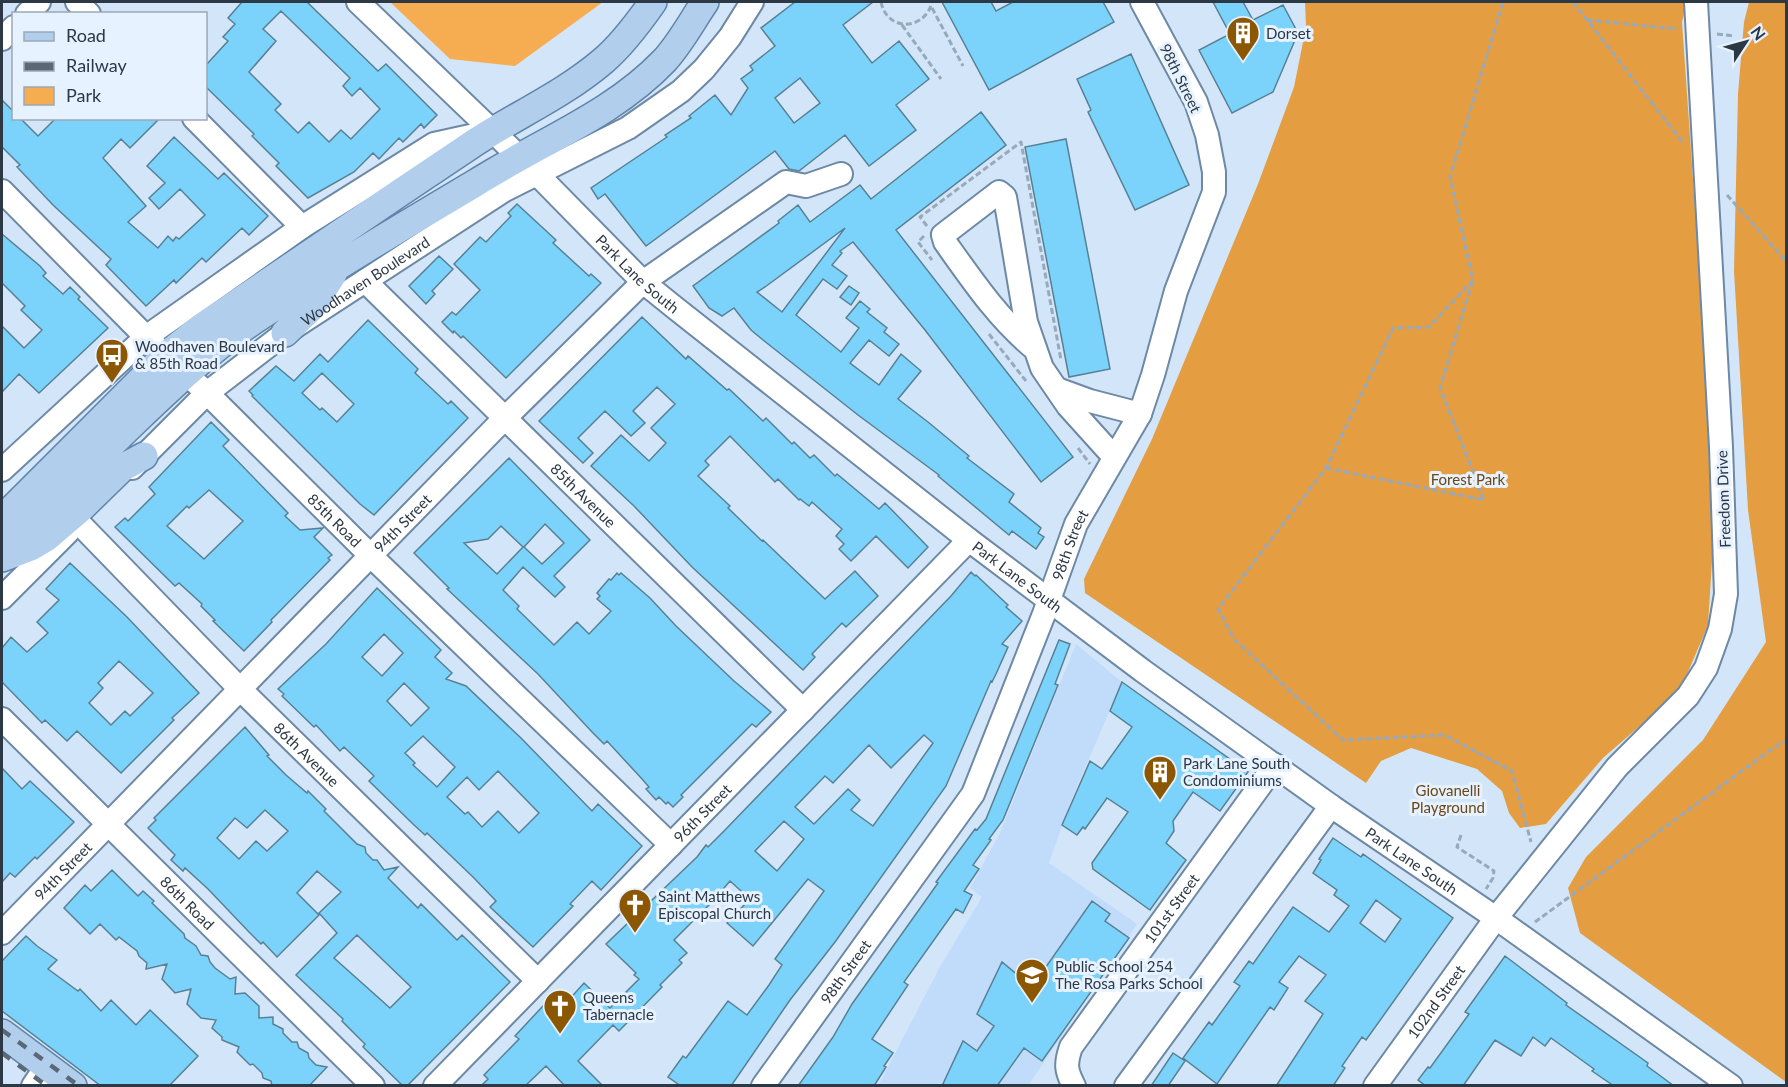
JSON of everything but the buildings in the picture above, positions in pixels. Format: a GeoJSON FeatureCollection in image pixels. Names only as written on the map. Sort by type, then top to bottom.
{"type":"FeatureCollection","features":[{"type":"Feature","properties":{"kind":"main road"},"geometry":{"type":"LineString","coordinates":[[2,519],[165,356],[199,329],[491,131],[549,99],[603,61],[653,2]]}},
{"type":"Feature","properties":{"kind":"main road","name":"Woodhaven Boulevard"},"geometry":{"type":"LineString","coordinates":[[2,552],[186,373],[220,344],[337,267],[527,165],[626,94],[664,61],[705,2]]}},
{"type":"Feature","properties":{"kind":"main road"},"geometry":{"type":"LineString","coordinates":[[285,333],[312,307],[337,267]]}},
{"type":"Feature","properties":{"kind":"main road"},"geometry":{"type":"LineString","coordinates":[[2,558],[31,548],[46,538],[122,468],[144,456]]}},
{"type":"Feature","properties":{"kind":"main road"},"geometry":{"type":"LineString","coordinates":[[2,1033],[40,1075],[73,1086]]}},
{"type":"Feature","properties":{"kind":"street","name":"Park Lane South"},"geometry":{"type":"LineString","coordinates":[[358,2],[527,165],[643,282],[969,540],[1143,671],[1331,806],[1496,918],[1731,1086]]}},
{"type":"Feature","properties":{"kind":"street","name":"Woodhaven Boulevard"},"geometry":{"type":"LineString","coordinates":[[2,598],[207,393],[285,333],[503,191],[527,165],[628,128],[681,91],[704,69],[730,38],[752,2]]}},
{"type":"Feature","properties":{"kind":"street","name":"98th Street"},"geometry":{"type":"LineString","coordinates":[[764,1086],[973,794],[1049,600],[1076,524],[1140,414],[1154,375],[1176,291],[1214,192],[1215,172],[1207,135],[1196,102],[1142,2]]}},
{"type":"Feature","properties":{"kind":"street","name":"Freedom Drive"},"geometry":{"type":"LineString","coordinates":[[1496,918],[1617,767],[1688,696],[1706,668],[1720,629],[1726,594],[1721,447],[1696,2]]}},
{"type":"Feature","properties":{"kind":"street"},"geometry":{"type":"LineString","coordinates":[[196,120],[302,227]]}},
{"type":"Feature","properties":{"kind":"street"},"geometry":{"type":"LineString","coordinates":[[4,462],[146,337],[302,227],[434,144],[491,131]]}},
{"type":"Feature","properties":{"kind":"street","name":"94th Street"},"geometry":{"type":"LineString","coordinates":[[2,933],[505,419],[643,282],[786,182],[806,186],[841,174]]}},
{"type":"Feature","properties":{"kind":"street","name":"85th Road"},"geometry":{"type":"LineString","coordinates":[[2,191],[165,356],[207,393],[671,845]]}},
{"type":"Feature","properties":{"kind":"street"},"geometry":{"type":"LineString","coordinates":[[1035,349],[1016,334],[971,279],[945,242],[944,235],[999,192],[1005,197],[1026,322],[1042,368],[1068,406],[1113,457]]}},
{"type":"Feature","properties":{"kind":"street","name":"85th Avenue"},"geometry":{"type":"LineString","coordinates":[[365,280],[803,710]]}},
{"type":"Feature","properties":{"kind":"street"},"geometry":{"type":"LineString","coordinates":[[1057,389],[1090,401],[1140,414]]}},
{"type":"Feature","properties":{"kind":"street","name":"86th Avenue"},"geometry":{"type":"LineString","coordinates":[[78,522],[240,689],[538,981]]}},
{"type":"Feature","properties":{"kind":"street","name":"96th Street"},"geometry":{"type":"LineString","coordinates":[[435,1086],[969,540]]}},
{"type":"Feature","properties":{"kind":"street","name":"86th Road"},"geometry":{"type":"LineString","coordinates":[[2,719],[373,1086]]}},
{"type":"Feature","properties":{"kind":"street","name":"101st Street"},"geometry":{"type":"LineString","coordinates":[[1074,1086],[1067,1073],[1071,1047],[1275,765]]}},
{"type":"Feature","properties":{"kind":"street"},"geometry":{"type":"LineString","coordinates":[[1126,1086],[1331,806]]}},
{"type":"Feature","properties":{"kind":"street","name":"102nd Street"},"geometry":{"type":"LineString","coordinates":[[1384,1082],[1496,918]]}},
{"type":"Feature","properties":{"kind":"path"},"geometry":{"type":"LineString","coordinates":[[881,2],[890,18],[901,23],[912,24],[926,16],[932,2]]}},
{"type":"Feature","properties":{"kind":"path"},"geometry":{"type":"LineString","coordinates":[[1326,468],[1484,500],[1440,388],[1473,280],[1450,177],[1503,2]]}},
{"type":"Feature","properties":{"kind":"path"},"geometry":{"type":"LineString","coordinates":[[1573,2],[1684,145]]}},
{"type":"Feature","properties":{"kind":"path"},"geometry":{"type":"LineString","coordinates":[[931,7],[963,66]]}},
{"type":"Feature","properties":{"kind":"path"},"geometry":{"type":"LineString","coordinates":[[1587,20],[1689,30]]}},
{"type":"Feature","properties":{"kind":"path"},"geometry":{"type":"LineString","coordinates":[[901,23],[941,79]]}},
{"type":"Feature","properties":{"kind":"path"},"geometry":{"type":"LineString","coordinates":[[1712,34],[1734,36]]}},
{"type":"Feature","properties":{"kind":"path"},"geometry":{"type":"LineString","coordinates":[[1705,171],[1786,261]]}},
{"type":"Feature","properties":{"kind":"path"},"geometry":{"type":"LineString","coordinates":[[1473,280],[1429,327],[1393,328],[1326,468],[1218,609],[1234,639],[1343,740],[1445,735],[1512,771],[1538,866]]}},
{"type":"Feature","properties":{"kind":"path"},"geometry":{"type":"LineString","coordinates":[[1534,923],[1776,746],[1786,741]]}},
{"type":"Feature","properties":{"kind":"path"},"geometry":{"type":"LineString","coordinates":[[1461,835],[1457,847],[1494,871],[1493,878],[1486,889]]}},
{"type":"Feature","properties":{"kind":"shaded area"},"geometry":{"type":"Polygon","coordinates":[[[1076,644],[1122,682],[1070,803],[1049,863],[1137,924],[1030,1083],[1033,1085],[878,1086],[941,965],[982,897],[970,888],[1000,833],[1076,644]]]}},
{"type":"Feature","properties":{"kind":"green space"},"geometry":{"type":"Polygon","coordinates":[[[390,2],[603,2],[515,66],[450,59],[390,2]]]}},
{"type":"Feature","properties":{"kind":"green space","name":"Forest Park"},"geometry":{"type":"Polygon","coordinates":[[[1305,2],[1687,2],[1682,22],[1704,337],[1713,545],[1708,625],[1680,691],[1603,758],[1546,824],[1520,828],[1509,813],[1502,791],[1477,769],[1411,748],[1381,761],[1366,783],[1085,593],[1084,579],[1152,439],[1258,184],[1294,87],[1306,27],[1305,2]]]}},
{"type":"Feature","properties":{"kind":"green space"},"geometry":{"type":"Polygon","coordinates":[[[1749,2],[1786,2],[1786,1082],[1580,933],[1568,888],[1586,857],[1703,740],[1766,642],[1748,510],[1734,271],[1738,94],[1744,22],[1749,2]]]}},
{"type":"Feature","properties":{"kind":"railway"},"geometry":{"type":"LineString","coordinates":[[2,1030],[79,1086]]}},
{"type":"Feature","properties":{"kind":"railway"},"geometry":{"type":"LineString","coordinates":[[2,1053],[47,1086]]}},
{"type":"Feature","properties":{"kind":"place","name":"Dorset"},"geometry":{"type":"Point","coordinates":[1243,62]}},
{"type":"Feature","properties":{"kind":"place","name":"Woodhaven Boulevard & 85th Road"},"geometry":{"type":"Point","coordinates":[112,384]}},
{"type":"Feature","properties":{"kind":"place","name":"Park Lane South Condominiums"},"geometry":{"type":"Point","coordinates":[1160,801]}},
{"type":"Feature","properties":{"kind":"place","name":"Saint Matthews Episcopal Church"},"geometry":{"type":"Point","coordinates":[635,934]}},
{"type":"Feature","properties":{"kind":"place","name":"Public School 254 The Rosa Parks School"},"geometry":{"type":"Point","coordinates":[1032,1004]}},
{"type":"Feature","properties":{"kind":"place","name":"Queens Tabernacle"},"geometry":{"type":"Point","coordinates":[560,1035]}},
{"type":"Feature","properties":{"kind":"park label","name":"Giovanelli Playground"},"geometry":{"type":"Point","coordinates":[1448,798]}}]}
